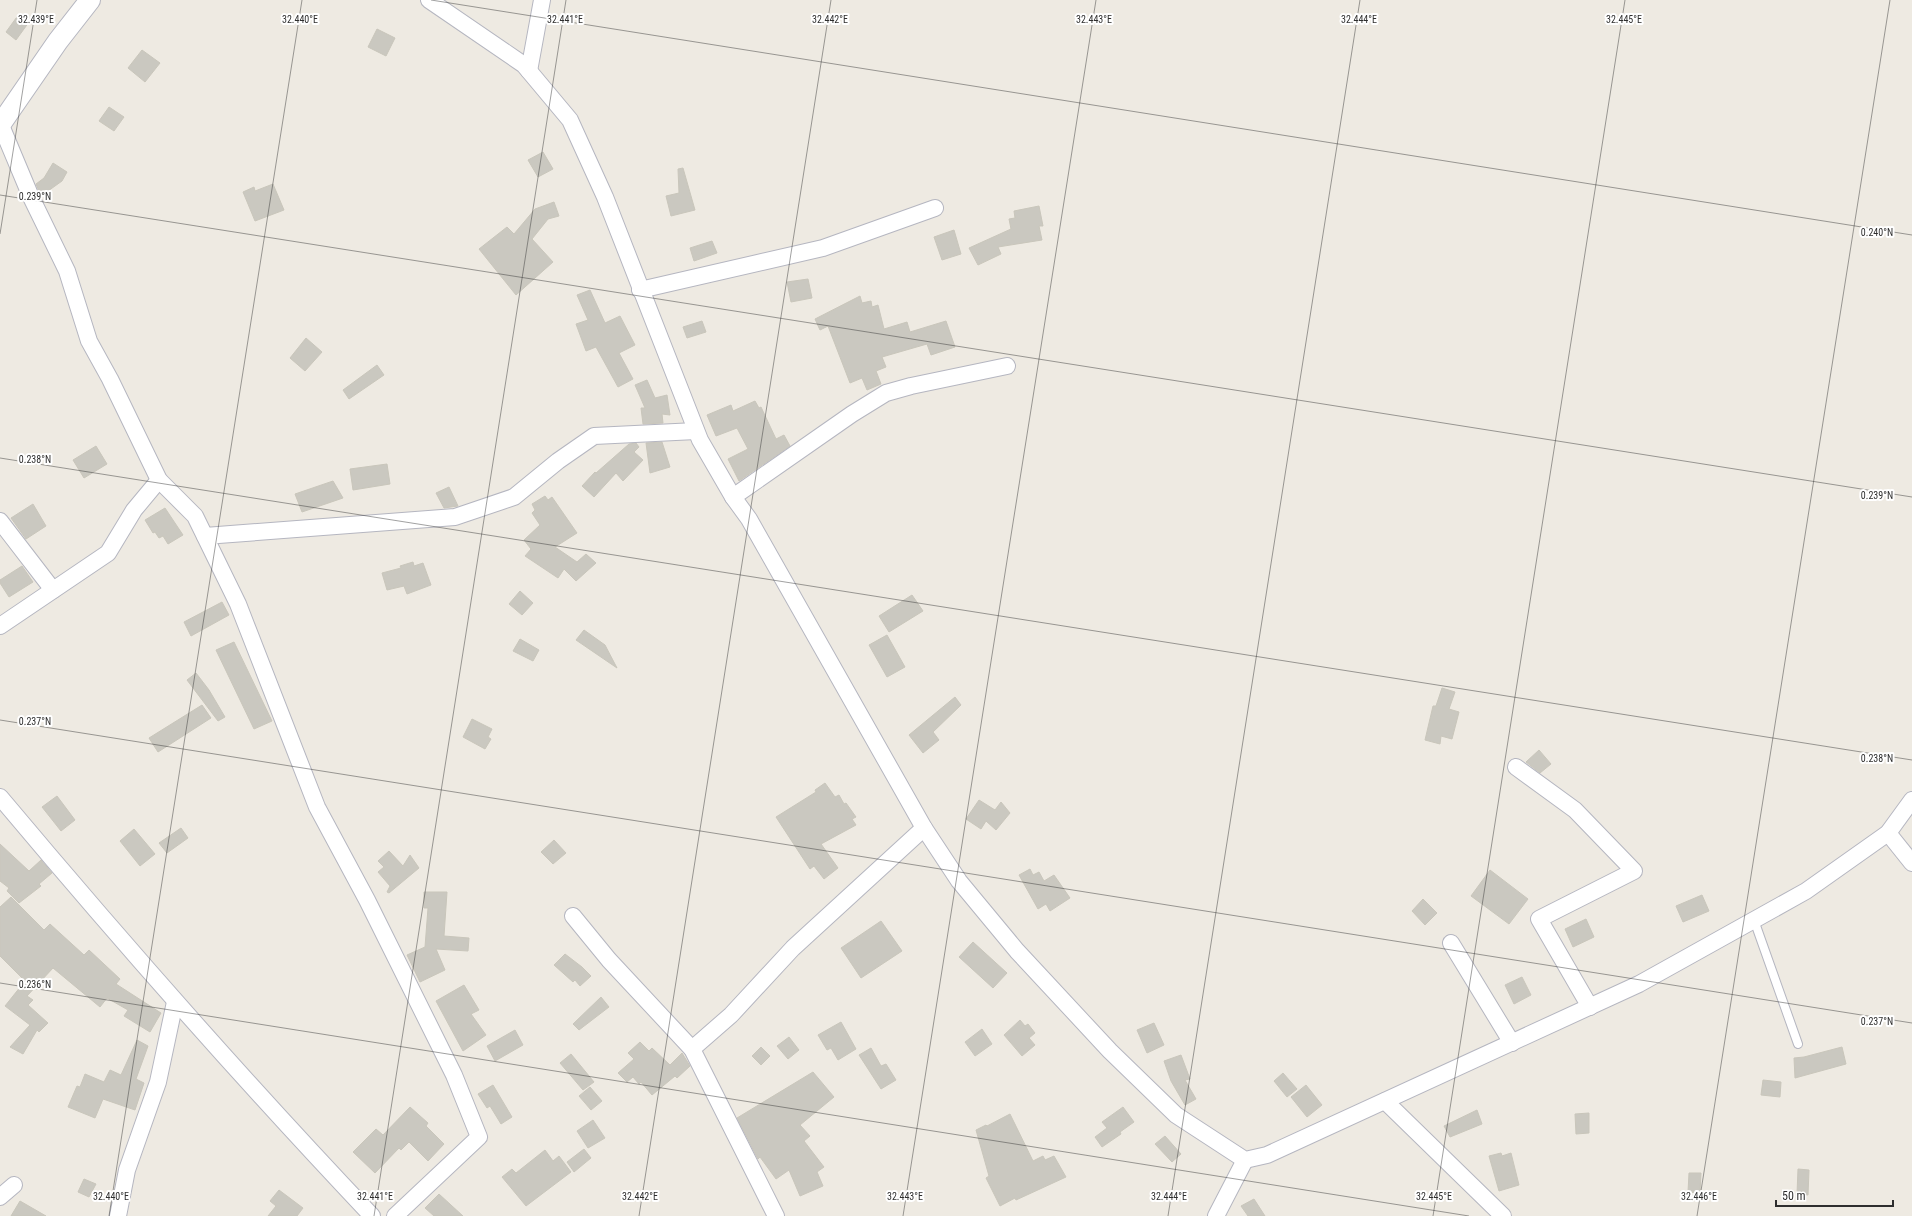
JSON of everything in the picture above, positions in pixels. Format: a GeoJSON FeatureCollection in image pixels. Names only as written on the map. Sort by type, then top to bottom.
{"type":"FeatureCollection","features":[{"type":"Feature","properties":{"kind":"street"},"geometry":{"type":"LineString","coordinates":[[90,0],[58,41],[0,124],[31,197],[67,271],[89,341],[110,379],[159,480],[195,516],[205,536],[238,604],[317,807],[367,900],[454,1075],[479,1136],[394,1216]]}},
{"type":"Feature","properties":{"kind":"street"},"geometry":{"type":"LineString","coordinates":[[429,0],[524,65],[570,120],[605,196],[640,290],[653,318],[696,431],[732,497],[749,519],[924,828],[959,881],[1017,951],[1110,1051],[1176,1115],[1245,1160],[1267,1155],[1639,984],[1806,891],[1888,833],[1912,800]]}},
{"type":"Feature","properties":{"kind":"street"},"geometry":{"type":"LineString","coordinates":[[528,71],[542,0]]}},
{"type":"Feature","properties":{"kind":"street"},"geometry":{"type":"LineString","coordinates":[[640,290],[823,248],[934,208]]}},
{"type":"Feature","properties":{"kind":"street"},"geometry":{"type":"LineString","coordinates":[[732,497],[852,414],[886,393],[911,386],[1007,366]]}},
{"type":"Feature","properties":{"kind":"street"},"geometry":{"type":"LineString","coordinates":[[205,536],[455,517],[514,497],[558,461],[594,436],[696,431]]}},
{"type":"Feature","properties":{"kind":"street"},"geometry":{"type":"LineString","coordinates":[[0,626],[108,553],[134,510],[159,480]]}},
{"type":"Feature","properties":{"kind":"street"},"geometry":{"type":"LineString","coordinates":[[0,521],[53,590]]}},
{"type":"Feature","properties":{"kind":"street"},"geometry":{"type":"LineString","coordinates":[[1516,767],[1575,810],[1634,871],[1539,920],[1590,1007]]}},
{"type":"Feature","properties":{"kind":"street"},"geometry":{"type":"LineString","coordinates":[[0,797],[174,1002],[296,1136],[372,1216]]}},
{"type":"Feature","properties":{"kind":"street"},"geometry":{"type":"LineString","coordinates":[[692,1049],[731,1016],[793,948],[924,828]]}},
{"type":"Feature","properties":{"kind":"street"},"geometry":{"type":"LineString","coordinates":[[1888,833],[1912,863]]}},
{"type":"Feature","properties":{"kind":"street"},"geometry":{"type":"LineString","coordinates":[[573,916],[609,960],[692,1049],[776,1216]]}},
{"type":"Feature","properties":{"kind":"street"},"geometry":{"type":"LineString","coordinates":[[1451,943],[1512,1042]]}},
{"type":"Feature","properties":{"kind":"street"},"geometry":{"type":"LineString","coordinates":[[118,1216],[127,1170],[158,1082],[174,1002]]}},
{"type":"Feature","properties":{"kind":"street"},"geometry":{"type":"LineString","coordinates":[[1385,1101],[1503,1216]]}},
{"type":"Feature","properties":{"kind":"street"},"geometry":{"type":"LineString","coordinates":[[1216,1216],[1245,1160]]}},
{"type":"Feature","properties":{"kind":"street"},"geometry":{"type":"LineString","coordinates":[[0,1197],[14,1185]]}},
{"type":"Feature","properties":{"kind":"lane"},"geometry":{"type":"LineString","coordinates":[[1754,920],[1798,1044]]}},
{"type":"Feature","properties":{"kind":"building"},"geometry":{"type":"Polygon","coordinates":[[[19,14],[29,22],[16,40],[6,32],[19,14]]]}},
{"type":"Feature","properties":{"kind":"building"},"geometry":{"type":"Polygon","coordinates":[[[377,29],[395,38],[386,56],[368,47],[377,29]]]}},
{"type":"Feature","properties":{"kind":"building"},"geometry":{"type":"Polygon","coordinates":[[[142,50],[160,63],[145,82],[128,68],[142,50]]]}},
{"type":"Feature","properties":{"kind":"building"},"geometry":{"type":"Polygon","coordinates":[[[109,107],[124,117],[114,131],[99,121],[109,107]]]}},
{"type":"Feature","properties":{"kind":"building"},"geometry":{"type":"Polygon","coordinates":[[[543,152],[553,169],[538,177],[528,160],[543,152]]]}},
{"type":"Feature","properties":{"kind":"building"},"geometry":{"type":"Polygon","coordinates":[[[53,163],[67,172],[62,181],[41,196],[36,184],[44,178],[53,163]]]}},
{"type":"Feature","properties":{"kind":"building"},"geometry":{"type":"Polygon","coordinates":[[[683,168],[695,210],[671,216],[666,196],[679,193],[678,169],[683,168]]]}},
{"type":"Feature","properties":{"kind":"building"},"geometry":{"type":"Polygon","coordinates":[[[273,184],[284,210],[255,221],[243,192],[254,187],[255,191],[273,184]]]}},
{"type":"Feature","properties":{"kind":"building"},"geometry":{"type":"Polygon","coordinates":[[[554,202],[559,216],[548,219],[532,239],[553,262],[516,295],[479,249],[507,227],[514,234],[535,209],[554,202]]]}},
{"type":"Feature","properties":{"kind":"building"},"geometry":{"type":"Polygon","coordinates":[[[1039,206],[1043,226],[1039,226],[1042,240],[998,247],[1001,254],[978,265],[969,248],[1011,229],[1009,219],[1015,218],[1014,211],[1039,206]]]}},
{"type":"Feature","properties":{"kind":"building"},"geometry":{"type":"Polygon","coordinates":[[[954,230],[961,254],[942,260],[934,237],[954,230]]]}},
{"type":"Feature","properties":{"kind":"building"},"geometry":{"type":"Polygon","coordinates":[[[712,241],[717,253],[694,261],[690,248],[712,241]]]}},
{"type":"Feature","properties":{"kind":"building"},"geometry":{"type":"Polygon","coordinates":[[[808,279],[812,298],[791,302],[787,282],[808,279]]]}},
{"type":"Feature","properties":{"kind":"building"},"geometry":{"type":"Polygon","coordinates":[[[590,290],[605,323],[620,316],[635,345],[619,353],[633,379],[618,387],[596,347],[586,351],[576,324],[588,320],[577,295],[590,290]]]}},
{"type":"Feature","properties":{"kind":"building"},"geometry":{"type":"Polygon","coordinates":[[[860,296],[862,303],[871,301],[872,307],[878,305],[884,329],[907,322],[910,332],[946,321],[955,347],[931,355],[927,344],[882,357],[886,367],[876,371],[881,384],[867,390],[862,378],[850,383],[828,326],[820,330],[815,319],[860,296]]]}},
{"type":"Feature","properties":{"kind":"building"},"geometry":{"type":"Polygon","coordinates":[[[702,321],[706,332],[687,338],[683,327],[702,321]]]}},
{"type":"Feature","properties":{"kind":"building"},"geometry":{"type":"Polygon","coordinates":[[[306,338],[322,352],[305,371],[290,358],[306,338]]]}},
{"type":"Feature","properties":{"kind":"building"},"geometry":{"type":"Polygon","coordinates":[[[377,365],[384,375],[349,399],[343,390],[377,365]]]}},
{"type":"Feature","properties":{"kind":"building"},"geometry":{"type":"Polygon","coordinates":[[[647,380],[655,398],[667,395],[670,415],[662,414],[663,423],[643,424],[641,408],[645,408],[635,385],[647,380]]]}},
{"type":"Feature","properties":{"kind":"building"},"geometry":{"type":"Polygon","coordinates":[[[755,401],[759,408],[761,407],[776,439],[784,435],[790,446],[739,481],[728,459],[748,449],[737,428],[716,436],[707,415],[731,405],[733,411],[755,401]]]}},
{"type":"Feature","properties":{"kind":"building"},"geometry":{"type":"Polygon","coordinates":[[[662,442],[670,467],[650,473],[646,443],[662,442]]]}},
{"type":"Feature","properties":{"kind":"building"},"geometry":{"type":"Polygon","coordinates":[[[636,443],[639,447],[634,452],[643,460],[623,481],[616,473],[594,497],[582,486],[595,472],[596,473],[629,444],[636,443]]]}},
{"type":"Feature","properties":{"kind":"building"},"geometry":{"type":"Polygon","coordinates":[[[96,446],[107,464],[84,478],[73,460],[96,446]]]}},
{"type":"Feature","properties":{"kind":"building"},"geometry":{"type":"Polygon","coordinates":[[[387,464],[390,484],[353,490],[350,469],[387,464]]]}},
{"type":"Feature","properties":{"kind":"building"},"geometry":{"type":"Polygon","coordinates":[[[333,481],[343,498],[302,512],[295,494],[333,481]]]}},
{"type":"Feature","properties":{"kind":"building"},"geometry":{"type":"Polygon","coordinates":[[[449,487],[458,506],[444,508],[436,493],[449,487]]]}},
{"type":"Feature","properties":{"kind":"building"},"geometry":{"type":"Polygon","coordinates":[[[545,496],[548,500],[552,497],[577,533],[555,547],[577,562],[586,554],[596,563],[576,581],[564,569],[558,578],[525,556],[531,549],[524,540],[540,525],[532,513],[535,510],[532,504],[545,496]]]}},
{"type":"Feature","properties":{"kind":"building"},"geometry":{"type":"Polygon","coordinates":[[[33,504],[46,526],[26,539],[11,518],[33,504]]]}},
{"type":"Feature","properties":{"kind":"building"},"geometry":{"type":"Polygon","coordinates":[[[165,508],[183,535],[168,544],[163,536],[159,538],[155,532],[153,533],[145,520],[165,508]]]}},
{"type":"Feature","properties":{"kind":"building"},"geometry":{"type":"Polygon","coordinates":[[[413,562],[414,566],[423,563],[431,585],[407,594],[404,586],[387,590],[382,573],[401,568],[400,566],[413,562]]]}},
{"type":"Feature","properties":{"kind":"building"},"geometry":{"type":"Polygon","coordinates":[[[22,566],[33,582],[9,597],[0,583],[0,580],[22,566]]]}},
{"type":"Feature","properties":{"kind":"building"},"geometry":{"type":"Polygon","coordinates":[[[520,591],[533,603],[522,615],[509,604],[520,591]]]}},
{"type":"Feature","properties":{"kind":"building"},"geometry":{"type":"Polygon","coordinates":[[[912,595],[923,611],[889,632],[879,616],[912,595]]]}},
{"type":"Feature","properties":{"kind":"building"},"geometry":{"type":"Polygon","coordinates":[[[222,602],[229,615],[191,636],[184,622],[222,602]]]}},
{"type":"Feature","properties":{"kind":"building"},"geometry":{"type":"Polygon","coordinates":[[[584,630],[605,645],[617,668],[576,640],[584,630]]]}},
{"type":"Feature","properties":{"kind":"building"},"geometry":{"type":"Polygon","coordinates":[[[887,635],[905,667],[887,677],[869,645],[887,635]]]}},
{"type":"Feature","properties":{"kind":"building"},"geometry":{"type":"Polygon","coordinates":[[[520,639],[539,650],[533,661],[513,651],[520,639]]]}},
{"type":"Feature","properties":{"kind":"building"},"geometry":{"type":"Polygon","coordinates":[[[234,642],[272,721],[254,729],[216,650],[234,642]]]}},
{"type":"Feature","properties":{"kind":"building"},"geometry":{"type":"Polygon","coordinates":[[[196,673],[209,690],[225,717],[218,721],[187,680],[196,673]]]}},
{"type":"Feature","properties":{"kind":"building"},"geometry":{"type":"Polygon","coordinates":[[[1442,688],[1455,692],[1449,709],[1459,712],[1452,739],[1441,736],[1440,744],[1425,740],[1433,706],[1436,706],[1442,688]]]}},
{"type":"Feature","properties":{"kind":"building"},"geometry":{"type":"Polygon","coordinates":[[[955,697],[961,705],[933,732],[939,740],[923,753],[909,735],[955,697]]]}},
{"type":"Feature","properties":{"kind":"building"},"geometry":{"type":"Polygon","coordinates":[[[202,705],[211,718],[158,752],[149,738],[202,705]]]}},
{"type":"Feature","properties":{"kind":"building"},"geometry":{"type":"Polygon","coordinates":[[[472,719],[492,729],[488,737],[491,739],[485,749],[463,737],[472,719]]]}},
{"type":"Feature","properties":{"kind":"building"},"geometry":{"type":"Polygon","coordinates":[[[1539,750],[1551,764],[1540,773],[1526,762],[1539,750]]]}},
{"type":"Feature","properties":{"kind":"building"},"geometry":{"type":"Polygon","coordinates":[[[825,783],[835,797],[839,795],[844,804],[846,803],[856,817],[852,819],[856,825],[821,844],[838,868],[824,879],[814,866],[810,869],[776,817],[816,792],[815,790],[825,783]]]}},
{"type":"Feature","properties":{"kind":"building"},"geometry":{"type":"Polygon","coordinates":[[[57,796],[75,820],[61,831],[42,807],[57,796]]]}},
{"type":"Feature","properties":{"kind":"building"},"geometry":{"type":"Polygon","coordinates":[[[979,800],[995,810],[1001,802],[1010,813],[996,830],[986,821],[981,829],[966,819],[979,800]]]}},
{"type":"Feature","properties":{"kind":"building"},"geometry":{"type":"Polygon","coordinates":[[[181,828],[188,838],[167,853],[159,843],[181,828]]]}},
{"type":"Feature","properties":{"kind":"building"},"geometry":{"type":"Polygon","coordinates":[[[134,829],[155,854],[140,866],[120,841],[134,829]]]}},
{"type":"Feature","properties":{"kind":"building"},"geometry":{"type":"Polygon","coordinates":[[[554,840],[566,853],[553,864],[541,852],[554,840]]]}},
{"type":"Feature","properties":{"kind":"building"},"geometry":{"type":"Polygon","coordinates":[[[0,844],[29,871],[41,860],[52,873],[39,884],[41,886],[19,903],[7,891],[9,888],[0,881],[0,844]]]}},
{"type":"Feature","properties":{"kind":"building"},"geometry":{"type":"Polygon","coordinates":[[[389,851],[403,866],[410,855],[419,868],[389,893],[387,892],[390,886],[378,872],[384,867],[378,861],[389,851]]]}},
{"type":"Feature","properties":{"kind":"building"},"geometry":{"type":"Polygon","coordinates":[[[1030,869],[1033,875],[1039,872],[1044,881],[1054,875],[1070,898],[1050,911],[1046,904],[1038,909],[1019,875],[1030,869]]]}},
{"type":"Feature","properties":{"kind":"building"},"geometry":{"type":"Polygon","coordinates":[[[1490,870],[1528,899],[1509,924],[1471,896],[1490,870]]]}},
{"type":"Feature","properties":{"kind":"building"},"geometry":{"type":"Polygon","coordinates":[[[424,892],[447,892],[444,936],[469,938],[468,951],[436,949],[445,970],[420,982],[407,955],[425,947],[428,908],[424,908],[424,892]]]}},
{"type":"Feature","properties":{"kind":"building"},"geometry":{"type":"Polygon","coordinates":[[[1702,895],[1709,911],[1683,922],[1676,906],[1702,895]]]}},
{"type":"Feature","properties":{"kind":"building"},"geometry":{"type":"Polygon","coordinates":[[[11,897],[44,930],[50,924],[84,955],[89,950],[120,979],[116,984],[161,1013],[150,1032],[124,1016],[128,1010],[107,998],[100,1007],[53,968],[27,996],[33,1000],[28,1005],[48,1023],[39,1032],[37,1030],[23,1054],[10,1047],[30,1025],[5,1006],[25,981],[0,956],[0,907],[11,897]]]}},
{"type":"Feature","properties":{"kind":"building"},"geometry":{"type":"Polygon","coordinates":[[[1423,899],[1437,913],[1425,925],[1412,911],[1423,899]]]}},
{"type":"Feature","properties":{"kind":"building"},"geometry":{"type":"Polygon","coordinates":[[[1586,919],[1594,937],[1573,947],[1565,929],[1586,919]]]}},
{"type":"Feature","properties":{"kind":"building"},"geometry":{"type":"Polygon","coordinates":[[[881,921],[902,951],[861,978],[841,948],[881,921]]]}},
{"type":"Feature","properties":{"kind":"building"},"geometry":{"type":"Polygon","coordinates":[[[973,942],[1007,973],[993,988],[959,957],[973,942]]]}},
{"type":"Feature","properties":{"kind":"building"},"geometry":{"type":"Polygon","coordinates":[[[565,954],[591,976],[580,986],[575,980],[573,982],[554,965],[565,954]]]}},
{"type":"Feature","properties":{"kind":"building"},"geometry":{"type":"Polygon","coordinates":[[[1522,977],[1531,995],[1514,1004],[1505,985],[1522,977]]]}},
{"type":"Feature","properties":{"kind":"building"},"geometry":{"type":"Polygon","coordinates":[[[464,985],[479,1010],[471,1014],[486,1035],[463,1051],[436,1001],[464,985]]]}},
{"type":"Feature","properties":{"kind":"building"},"geometry":{"type":"Polygon","coordinates":[[[601,997],[609,1007],[579,1030],[573,1024],[601,997]]]}},
{"type":"Feature","properties":{"kind":"building"},"geometry":{"type":"Polygon","coordinates":[[[1020,1020],[1025,1026],[1028,1024],[1035,1033],[1029,1038],[1035,1045],[1022,1056],[1004,1035],[1020,1020]]]}},
{"type":"Feature","properties":{"kind":"building"},"geometry":{"type":"Polygon","coordinates":[[[841,1022],[856,1049],[838,1060],[831,1048],[827,1050],[818,1035],[841,1022]]]}},
{"type":"Feature","properties":{"kind":"building"},"geometry":{"type":"Polygon","coordinates":[[[1154,1023],[1164,1045],[1147,1053],[1137,1030],[1154,1023]]]}},
{"type":"Feature","properties":{"kind":"building"},"geometry":{"type":"Polygon","coordinates":[[[982,1029],[992,1044],[975,1056],[965,1042],[982,1029]]]}},
{"type":"Feature","properties":{"kind":"building"},"geometry":{"type":"Polygon","coordinates":[[[515,1030],[523,1045],[495,1061],[487,1046],[515,1030]]]}},
{"type":"Feature","properties":{"kind":"building"},"geometry":{"type":"Polygon","coordinates":[[[789,1037],[799,1050],[788,1059],[777,1046],[789,1037]]]}},
{"type":"Feature","properties":{"kind":"building"},"geometry":{"type":"Polygon","coordinates":[[[137,1040],[148,1046],[136,1079],[144,1083],[135,1110],[103,1099],[95,1118],[68,1107],[77,1086],[80,1087],[85,1074],[104,1082],[110,1070],[121,1075],[137,1040]]]}},
{"type":"Feature","properties":{"kind":"building"},"geometry":{"type":"Polygon","coordinates":[[[640,1042],[649,1051],[652,1048],[670,1065],[682,1053],[690,1066],[677,1078],[675,1076],[652,1095],[641,1082],[639,1084],[633,1077],[627,1082],[618,1073],[634,1059],[628,1053],[640,1042]]]}},
{"type":"Feature","properties":{"kind":"building"},"geometry":{"type":"Polygon","coordinates":[[[761,1047],[770,1056],[761,1065],[752,1056],[761,1047]]]}},
{"type":"Feature","properties":{"kind":"building"},"geometry":{"type":"Polygon","coordinates":[[[1842,1047],[1846,1064],[1795,1078],[1794,1058],[1804,1057],[1842,1047]]]}},
{"type":"Feature","properties":{"kind":"building"},"geometry":{"type":"Polygon","coordinates":[[[871,1048],[881,1066],[886,1064],[896,1080],[881,1089],[859,1055],[871,1048]]]}},
{"type":"Feature","properties":{"kind":"building"},"geometry":{"type":"Polygon","coordinates":[[[571,1054],[594,1082],[583,1090],[560,1063],[571,1054]]]}},
{"type":"Feature","properties":{"kind":"building"},"geometry":{"type":"Polygon","coordinates":[[[1181,1055],[1190,1079],[1185,1080],[1196,1099],[1185,1105],[1171,1081],[1164,1061],[1181,1055]]]}},
{"type":"Feature","properties":{"kind":"building"},"geometry":{"type":"Polygon","coordinates":[[[813,1072],[834,1097],[800,1125],[810,1136],[804,1141],[824,1167],[817,1172],[823,1186],[800,1196],[789,1170],[776,1179],[760,1157],[758,1159],[737,1118],[813,1072]]]}},
{"type":"Feature","properties":{"kind":"building"},"geometry":{"type":"Polygon","coordinates":[[[1283,1073],[1297,1089],[1287,1097],[1274,1081],[1283,1073]]]}},
{"type":"Feature","properties":{"kind":"building"},"geometry":{"type":"Polygon","coordinates":[[[1763,1080],[1781,1082],[1780,1097],[1761,1095],[1763,1080]]]}},
{"type":"Feature","properties":{"kind":"building"},"geometry":{"type":"Polygon","coordinates":[[[493,1085],[512,1117],[501,1124],[490,1106],[487,1108],[478,1094],[493,1085]]]}},
{"type":"Feature","properties":{"kind":"building"},"geometry":{"type":"Polygon","coordinates":[[[1306,1085],[1322,1105],[1307,1117],[1291,1097],[1306,1085]]]}},
{"type":"Feature","properties":{"kind":"building"},"geometry":{"type":"Polygon","coordinates":[[[590,1087],[602,1101],[591,1110],[579,1096],[590,1087]]]}},
{"type":"Feature","properties":{"kind":"building"},"geometry":{"type":"Polygon","coordinates":[[[410,1107],[428,1123],[426,1126],[444,1144],[428,1161],[409,1142],[401,1150],[399,1148],[375,1173],[353,1152],[376,1129],[383,1135],[410,1107]]]}},
{"type":"Feature","properties":{"kind":"building"},"geometry":{"type":"Polygon","coordinates":[[[1123,1107],[1134,1122],[1120,1132],[1121,1134],[1102,1147],[1095,1137],[1107,1128],[1102,1122],[1123,1107]]]}},
{"type":"Feature","properties":{"kind":"building"},"geometry":{"type":"Polygon","coordinates":[[[1477,1110],[1482,1124],[1450,1137],[1444,1126],[1477,1110]]]}},
{"type":"Feature","properties":{"kind":"building"},"geometry":{"type":"Polygon","coordinates":[[[1589,1113],[1589,1133],[1576,1134],[1575,1114],[1589,1113]]]}},
{"type":"Feature","properties":{"kind":"building"},"geometry":{"type":"Polygon","coordinates":[[[1010,1114],[1033,1161],[1043,1156],[1045,1160],[1054,1156],[1066,1177],[1016,1200],[1015,1198],[1000,1206],[986,1178],[989,1176],[976,1130],[1010,1114]]]}},
{"type":"Feature","properties":{"kind":"building"},"geometry":{"type":"Polygon","coordinates":[[[593,1120],[605,1138],[588,1148],[577,1131],[593,1120]]]}},
{"type":"Feature","properties":{"kind":"building"},"geometry":{"type":"Polygon","coordinates":[[[1165,1136],[1181,1154],[1172,1162],[1155,1144],[1165,1136]]]}},
{"type":"Feature","properties":{"kind":"building"},"geometry":{"type":"Polygon","coordinates":[[[584,1149],[591,1158],[574,1172],[567,1162],[584,1149]]]}},
{"type":"Feature","properties":{"kind":"building"},"geometry":{"type":"Polygon","coordinates":[[[545,1150],[553,1161],[559,1156],[571,1172],[526,1206],[502,1177],[512,1169],[516,1173],[545,1150]]]}},
{"type":"Feature","properties":{"kind":"building"},"geometry":{"type":"Polygon","coordinates":[[[1501,1153],[1502,1156],[1511,1153],[1519,1185],[1499,1191],[1489,1156],[1501,1153]]]}},
{"type":"Feature","properties":{"kind":"building"},"geometry":{"type":"Polygon","coordinates":[[[1798,1169],[1809,1170],[1808,1195],[1797,1194],[1798,1169]]]}},
{"type":"Feature","properties":{"kind":"building"},"geometry":{"type":"Polygon","coordinates":[[[1689,1173],[1701,1173],[1700,1193],[1688,1192],[1689,1173]]]}},
{"type":"Feature","properties":{"kind":"building"},"geometry":{"type":"Polygon","coordinates":[[[84,1179],[96,1184],[89,1197],[78,1192],[84,1179]]]}},
{"type":"Feature","properties":{"kind":"building"},"geometry":{"type":"Polygon","coordinates":[[[279,1190],[303,1208],[297,1216],[268,1216],[276,1206],[270,1201],[279,1190]]]}},
{"type":"Feature","properties":{"kind":"building"},"geometry":{"type":"Polygon","coordinates":[[[439,1194],[463,1216],[434,1216],[425,1208],[439,1194]]]}},
{"type":"Feature","properties":{"kind":"building"},"geometry":{"type":"Polygon","coordinates":[[[1254,1199],[1265,1216],[1248,1216],[1241,1206],[1254,1199]]]}},
{"type":"Feature","properties":{"kind":"building"},"geometry":{"type":"Polygon","coordinates":[[[20,1201],[46,1216],[11,1216],[20,1201]]]}}]}
